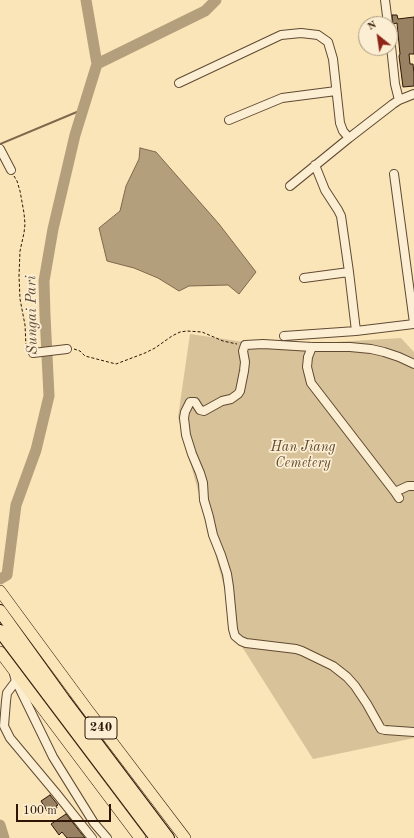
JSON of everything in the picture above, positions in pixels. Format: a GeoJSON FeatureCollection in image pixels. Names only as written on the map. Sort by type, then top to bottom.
{"type":"FeatureCollection","features":[{"type":"Feature","properties":{"kind":"highway"},"geometry":{"type":"LineString","coordinates":[[0,611],[7,626],[156,838]]}},
{"type":"Feature","properties":{"kind":"highway"},"geometry":{"type":"LineString","coordinates":[[7,626],[168,838]]}},
{"type":"Feature","properties":{"kind":"main road","name":"240"},"geometry":{"type":"LineString","coordinates":[[0,591],[7,626],[87,709],[185,838]]}},
{"type":"Feature","properties":{"kind":"main road"},"geometry":{"type":"LineString","coordinates":[[0,652],[140,838]]}},
{"type":"Feature","properties":{"kind":"street"},"geometry":{"type":"LineString","coordinates":[[385,0],[387,16]]}},
{"type":"Feature","properties":{"kind":"street"},"geometry":{"type":"LineString","coordinates":[[179,83],[281,35],[301,33],[318,35],[328,42],[333,58],[340,123],[348,138]]}},
{"type":"Feature","properties":{"kind":"street"},"geometry":{"type":"LineString","coordinates":[[392,56],[395,84],[399,100]]}},
{"type":"Feature","properties":{"kind":"street"},"geometry":{"type":"LineString","coordinates":[[229,120],[282,98],[336,91]]}},
{"type":"Feature","properties":{"kind":"street"},"geometry":{"type":"LineString","coordinates":[[290,186],[348,138],[399,100],[414,94]]}},
{"type":"Feature","properties":{"kind":"street"},"geometry":{"type":"LineString","coordinates":[[0,149],[11,170]]}},
{"type":"Feature","properties":{"kind":"street"},"geometry":{"type":"LineString","coordinates":[[315,165],[320,179],[328,195],[336,206],[340,216],[356,331]]}},
{"type":"Feature","properties":{"kind":"street"},"geometry":{"type":"LineString","coordinates":[[284,336],[356,331],[414,323],[394,174]]}},
{"type":"Feature","properties":{"kind":"street"},"geometry":{"type":"LineString","coordinates":[[304,278],[349,272]]}},
{"type":"Feature","properties":{"kind":"street"},"geometry":{"type":"LineString","coordinates":[[414,364],[399,357],[371,349],[263,344],[245,345],[243,352],[245,362],[244,371],[238,394],[204,411],[200,410],[195,402],[190,402],[184,418],[188,442],[203,483],[204,500],[211,522],[213,535],[221,554],[226,574],[234,633],[237,638],[246,643],[296,649],[333,666],[347,677],[355,686],[382,730],[414,732]]}},
{"type":"Feature","properties":{"kind":"street"},"geometry":{"type":"LineString","coordinates":[[312,346],[308,357],[307,367],[311,383],[397,495],[408,486],[414,486]]}},
{"type":"Feature","properties":{"kind":"street"},"geometry":{"type":"LineString","coordinates":[[33,353],[67,349]]}},
{"type":"Feature","properties":{"kind":"street"},"geometry":{"type":"LineString","coordinates":[[13,669],[16,681],[53,757],[94,823],[107,838]]}},
{"type":"Feature","properties":{"kind":"street"},"geometry":{"type":"LineString","coordinates":[[16,681],[8,692],[4,726],[10,738],[92,838]]}},
{"type":"Feature","properties":{"kind":"path"},"geometry":{"type":"LineString","coordinates":[[11,170],[17,181],[24,213],[25,224],[20,251],[19,288],[25,325],[26,346],[29,352],[33,353]]}},
{"type":"Feature","properties":{"kind":"path"},"geometry":{"type":"LineString","coordinates":[[67,349],[76,349],[82,352],[85,356],[116,364],[145,353],[176,334],[187,331],[202,332],[228,342],[245,345]]}},
{"type":"Feature","properties":{"kind":"green space","name":"Han Jiang Cemetery"},"geometry":{"type":"Polygon","coordinates":[[[190,334],[271,346],[401,338],[414,352],[414,738],[313,759],[239,642],[178,417],[190,334]]]}},
{"type":"Feature","properties":{"kind":"shaded area"},"geometry":{"type":"Polygon","coordinates":[[[140,148],[156,152],[219,224],[256,272],[239,294],[228,285],[189,286],[179,291],[158,278],[134,268],[107,261],[99,228],[120,211],[126,186],[139,159],[140,148]]]}},
{"type":"Feature","properties":{"kind":"building"},"geometry":{"type":"Polygon","coordinates":[[[414,17],[414,54],[409,54],[410,64],[413,64],[414,86],[403,87],[398,19],[414,17]]]}},
{"type":"Feature","properties":{"kind":"building"},"geometry":{"type":"Polygon","coordinates":[[[50,795],[58,805],[56,806],[57,808],[49,814],[41,801],[50,795]]]}},
{"type":"Feature","properties":{"kind":"building"},"geometry":{"type":"Polygon","coordinates":[[[66,814],[85,838],[67,838],[62,832],[59,835],[51,824],[66,814]]]}},
{"type":"Feature","properties":{"kind":"waterway","name":"Sungai Pari"},"geometry":{"type":"LineString","coordinates":[[0,579],[7,575],[16,505],[36,450],[49,396],[44,281],[53,229],[75,135],[97,64],[86,0]]}},
{"type":"Feature","properties":{"kind":"waterway"},"geometry":{"type":"LineString","coordinates":[[97,64],[205,11],[216,0]]}},
{"type":"Feature","properties":{"kind":"waterway"},"geometry":{"type":"LineString","coordinates":[[0,144],[84,109]]}},
{"type":"Feature","properties":{"kind":"waterway","name":"Sungai Pari"},"geometry":{"type":"LineString","coordinates":[[0,825],[4,838]]}}]}
